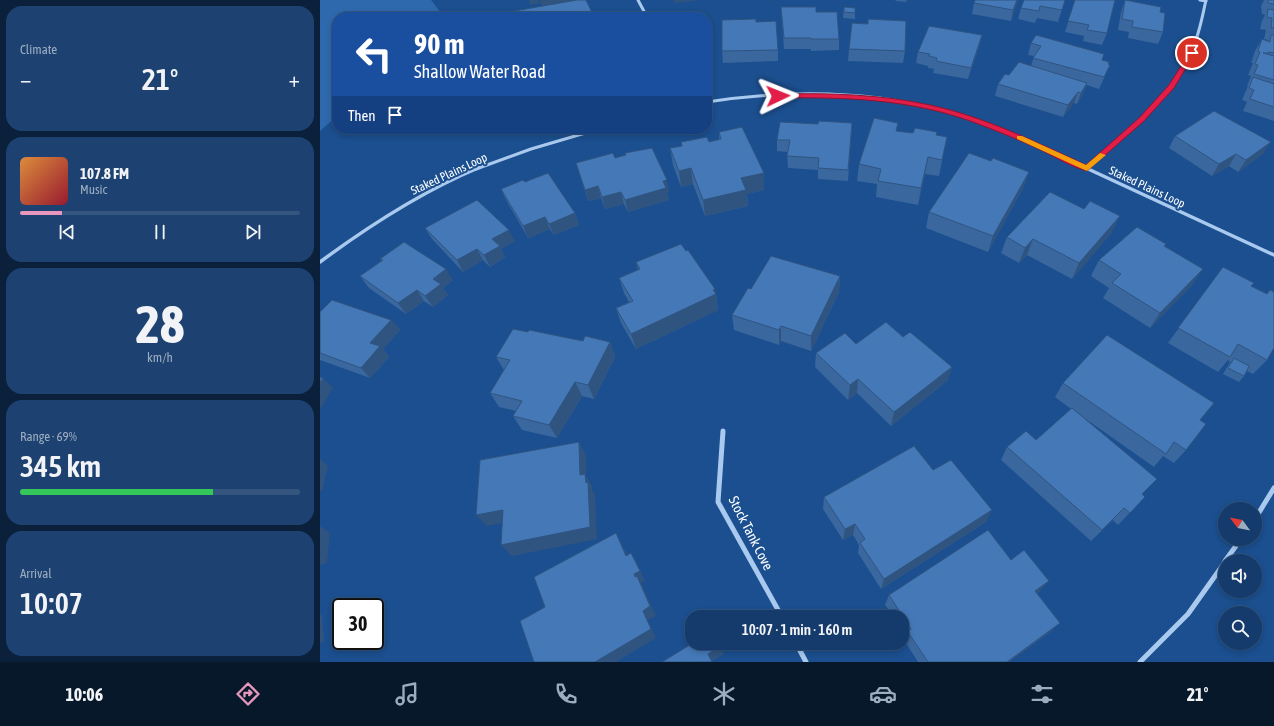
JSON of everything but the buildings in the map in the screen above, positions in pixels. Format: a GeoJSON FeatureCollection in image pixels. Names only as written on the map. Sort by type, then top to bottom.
{"type":"FeatureCollection","features":[{"type":"Feature","properties":{"kind":"street"},"geometry":{"type":"LineString","coordinates":[[638,0],[644,12]]}},
{"type":"Feature","properties":{"kind":"street"},"geometry":{"type":"LineString","coordinates":[[1087,169],[1142,120],[1172,86],[1192,53],[1202,25],[1206,1],[1200,0]]}},
{"type":"Feature","properties":{"kind":"street","name":"Staked Plains Loop"},"geometry":{"type":"LineString","coordinates":[[712,101],[748,97],[841,95],[930,107],[974,120],[1022,138],[1243,242],[1274,255]]}},
{"type":"Feature","properties":{"kind":"street","name":"Staked Plains Loop"},"geometry":{"type":"LineString","coordinates":[[320,262],[368,227],[411,201],[467,172],[539,146],[581,134]]}},
{"type":"Feature","properties":{"kind":"street","name":"Stock Tank Cove"},"geometry":{"type":"LineString","coordinates":[[723,431],[718,502],[778,610]]}},
{"type":"Feature","properties":{"kind":"street"},"geometry":{"type":"LineString","coordinates":[[1262,508],[1274,488]]}},
{"type":"Feature","properties":{"kind":"street"},"geometry":{"type":"LineString","coordinates":[[1140,662],[1188,614],[1218,571]]}},
{"type":"Feature","properties":{"kind":"street"},"geometry":{"type":"LineString","coordinates":[[800,650],[806,662]]}},
{"type":"Feature","properties":{"kind":"shaded area"},"geometry":{"type":"Polygon","coordinates":[[[320,0],[431,0],[440,12],[332,12],[332,120],[320,131],[320,0]]]}},
{"type":"Feature","properties":{"kind":"slow traffic"},"geometry":{"type":"LineString","coordinates":[[1019,137],[1087,169],[1103,155]]}},
{"type":"Feature","properties":{"kind":"route"},"geometry":{"type":"LineString","coordinates":[[778,96],[841,95],[930,107],[974,120],[1022,138],[1087,169],[1142,120],[1172,86],[1192,53]]}}]}
